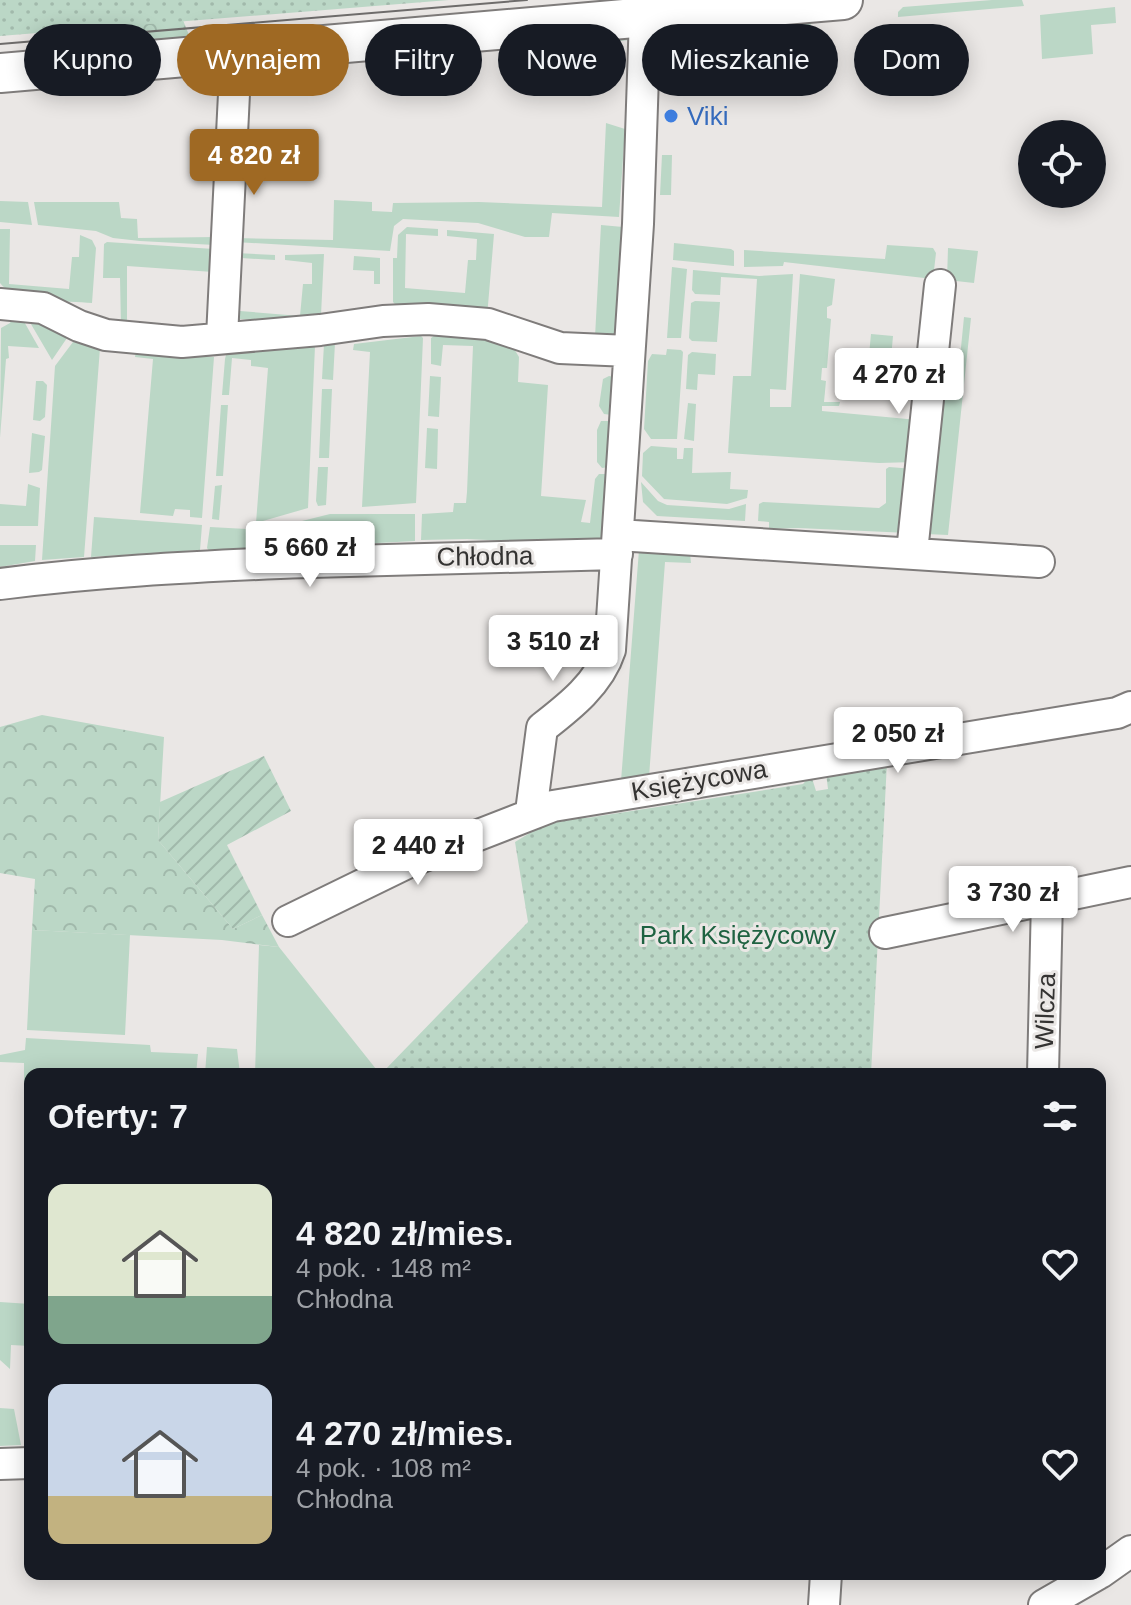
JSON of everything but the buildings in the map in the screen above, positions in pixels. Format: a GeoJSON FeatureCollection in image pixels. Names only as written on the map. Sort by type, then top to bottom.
{"type":"FeatureCollection","features":[{"type":"Feature","properties":{"kind":"main road"},"geometry":{"type":"LineString","coordinates":[[349,43],[843,0]]}},
{"type":"Feature","properties":{"kind":"main road"},"geometry":{"type":"LineString","coordinates":[[0,73],[177,58]]}},
{"type":"Feature","properties":{"kind":"street"},"geometry":{"type":"LineString","coordinates":[[531,812],[542,728],[564,711],[604,668],[610,650],[638,224],[645,16]]}},
{"type":"Feature","properties":{"kind":"street"},"geometry":{"type":"LineString","coordinates":[[222,337],[234,96]]}},
{"type":"Feature","properties":{"kind":"street"},"geometry":{"type":"LineString","coordinates":[[912,552],[940,285]]}},
{"type":"Feature","properties":{"kind":"street"},"geometry":{"type":"LineString","coordinates":[[0,304],[43,308],[106,335],[182,342],[428,319],[488,324],[560,348],[629,351]]}},
{"type":"Feature","properties":{"kind":"street","name":"Chłodna"},"geometry":{"type":"LineString","coordinates":[[0,584],[86,573],[418,558],[617,544],[912,552],[1039,562]]}},
{"type":"Feature","properties":{"kind":"street","name":"Księżycowa"},"geometry":{"type":"LineString","coordinates":[[288,921],[409,862],[531,812],[563,803],[1117,713],[1131,707]]}},
{"type":"Feature","properties":{"kind":"street"},"geometry":{"type":"LineString","coordinates":[[885,933],[1131,882]]}},
{"type":"Feature","properties":{"kind":"street","name":"Wilcza"},"geometry":{"type":"LineString","coordinates":[[1043,1068],[1047,899]]}},
{"type":"Feature","properties":{"kind":"street"},"geometry":{"type":"LineString","coordinates":[[0,1464],[24,1463]]}},
{"type":"Feature","properties":{"kind":"street"},"geometry":{"type":"LineString","coordinates":[[1106,1567],[1131,1551]]}},
{"type":"Feature","properties":{"kind":"street"},"geometry":{"type":"LineString","coordinates":[[824,1605],[826,1580]]}},
{"type":"Feature","properties":{"kind":"street"},"geometry":{"type":"LineString","coordinates":[[1044,1605],[1085,1580]]}},
{"type":"Feature","properties":{"kind":"green space"},"geometry":{"type":"Polygon","coordinates":[[[0,0],[178,8],[185,24],[177,24],[177,40],[161,41],[161,24],[90,24],[0,0]]]}},
{"type":"Feature","properties":{"kind":"green space"},"geometry":{"type":"Polygon","coordinates":[[[0,0],[449,0],[150,24],[24,24],[24,34],[0,36],[0,0]]]}},
{"type":"Feature","properties":{"kind":"green space"},"geometry":{"type":"Polygon","coordinates":[[[1022,0],[1024,6],[898,17],[903,7],[1022,0]]]}},
{"type":"Feature","properties":{"kind":"green space"},"geometry":{"type":"Polygon","coordinates":[[[1115,7],[1116,23],[1091,25],[1093,54],[1042,59],[1040,15],[1115,7]]]}},
{"type":"Feature","properties":{"kind":"green space"},"geometry":{"type":"Polygon","coordinates":[[[810,19],[811,24],[731,24],[810,19]]]}},
{"type":"Feature","properties":{"kind":"green space"},"geometry":{"type":"Polygon","coordinates":[[[606,123],[625,129],[619,217],[552,213],[549,237],[525,237],[478,223],[403,219],[394,226],[390,251],[235,242],[235,238],[333,240],[334,200],[372,202],[372,211],[392,212],[393,203],[479,202],[602,207],[606,123]]]}},
{"type":"Feature","properties":{"kind":"green space"},"geometry":{"type":"Polygon","coordinates":[[[662,155],[672,155],[671,195],[660,195],[662,155]]]}},
{"type":"Feature","properties":{"kind":"green space"},"geometry":{"type":"Polygon","coordinates":[[[0,201],[28,202],[32,225],[0,222],[0,201]]]}},
{"type":"Feature","properties":{"kind":"green space"},"geometry":{"type":"Polygon","coordinates":[[[34,202],[119,202],[121,218],[137,219],[138,238],[215,237],[215,245],[113,238],[96,231],[38,225],[34,202]]]}},
{"type":"Feature","properties":{"kind":"green space"},"geometry":{"type":"Polygon","coordinates":[[[601,225],[623,227],[616,339],[595,337],[601,225]]]}},
{"type":"Feature","properties":{"kind":"green space"},"geometry":{"type":"Polygon","coordinates":[[[407,227],[438,229],[438,236],[406,234],[405,288],[465,293],[468,260],[476,260],[477,239],[447,236],[447,230],[494,234],[487,317],[398,307],[393,302],[393,258],[397,258],[398,235],[407,227]]]}},
{"type":"Feature","properties":{"kind":"green space"},"geometry":{"type":"Polygon","coordinates":[[[0,229],[10,229],[9,284],[69,289],[72,257],[79,257],[80,235],[92,240],[96,248],[92,303],[29,297],[7,289],[0,283],[0,229]]]}},
{"type":"Feature","properties":{"kind":"green space"},"geometry":{"type":"Polygon","coordinates":[[[674,243],[731,249],[734,251],[734,266],[673,260],[674,243]]]}},
{"type":"Feature","properties":{"kind":"green space"},"geometry":{"type":"Polygon","coordinates":[[[104,244],[214,249],[213,272],[127,266],[127,327],[121,326],[120,278],[103,278],[104,244]]]}},
{"type":"Feature","properties":{"kind":"green space"},"geometry":{"type":"Polygon","coordinates":[[[887,245],[933,248],[936,253],[933,279],[784,262],[783,266],[744,267],[744,250],[885,259],[887,245]]]}},
{"type":"Feature","properties":{"kind":"green space"},"geometry":{"type":"Polygon","coordinates":[[[948,248],[978,251],[974,283],[947,280],[948,248]]]}},
{"type":"Feature","properties":{"kind":"green space"},"geometry":{"type":"Polygon","coordinates":[[[236,253],[275,255],[275,260],[241,258],[240,311],[300,316],[303,284],[312,284],[312,263],[285,260],[285,255],[324,254],[321,315],[305,322],[282,323],[239,319],[231,314],[236,253]]]}},
{"type":"Feature","properties":{"kind":"green space"},"geometry":{"type":"Polygon","coordinates":[[[354,256],[380,258],[380,284],[374,284],[374,271],[353,270],[354,256]]]}},
{"type":"Feature","properties":{"kind":"green space"},"geometry":{"type":"Polygon","coordinates":[[[672,267],[687,269],[681,338],[667,338],[672,267]]]}},
{"type":"Feature","properties":{"kind":"green space"},"geometry":{"type":"Polygon","coordinates":[[[693,270],[759,276],[793,274],[786,390],[770,389],[770,407],[791,407],[800,274],[835,279],[832,305],[827,307],[827,318],[831,319],[827,368],[822,368],[821,380],[826,381],[824,402],[840,402],[839,406],[822,406],[822,411],[918,420],[915,462],[879,463],[728,453],[733,376],[751,376],[757,279],[721,277],[720,295],[695,294],[692,290],[693,270]]]}},
{"type":"Feature","properties":{"kind":"green space"},"geometry":{"type":"Polygon","coordinates":[[[720,302],[717,342],[692,341],[689,338],[691,303],[720,302]]]}},
{"type":"Feature","properties":{"kind":"green space"},"geometry":{"type":"Polygon","coordinates":[[[12,317],[22,318],[39,348],[8,346],[0,438],[1,328],[10,323],[12,317]]]}},
{"type":"Feature","properties":{"kind":"green space"},"geometry":{"type":"Polygon","coordinates":[[[964,317],[971,318],[948,535],[926,534],[941,393],[950,393],[952,378],[958,378],[964,317]]]}},
{"type":"Feature","properties":{"kind":"green space"},"geometry":{"type":"Polygon","coordinates":[[[28,319],[40,320],[67,338],[52,360],[28,319]]]}},
{"type":"Feature","properties":{"kind":"green space"},"geometry":{"type":"Polygon","coordinates":[[[437,334],[490,339],[513,347],[519,357],[518,382],[548,385],[541,496],[586,500],[581,522],[590,523],[595,479],[599,474],[608,474],[604,548],[467,539],[421,540],[422,514],[453,512],[454,503],[466,503],[467,492],[473,346],[443,345],[441,366],[431,364],[431,338],[437,334]]]}},
{"type":"Feature","properties":{"kind":"green space"},"geometry":{"type":"Polygon","coordinates":[[[871,334],[893,336],[891,358],[869,355],[871,334]]]}},
{"type":"Feature","properties":{"kind":"green space"},"geometry":{"type":"Polygon","coordinates":[[[421,336],[416,503],[362,507],[370,352],[353,350],[354,344],[421,336]]]}},
{"type":"Feature","properties":{"kind":"green space"},"geometry":{"type":"Polygon","coordinates":[[[73,342],[100,348],[84,557],[42,560],[55,366],[73,342]]]}},
{"type":"Feature","properties":{"kind":"green space"},"geometry":{"type":"Polygon","coordinates":[[[311,343],[315,346],[308,508],[256,523],[268,368],[251,366],[251,360],[232,358],[229,395],[222,395],[226,355],[311,343]]]}},
{"type":"Feature","properties":{"kind":"green space"},"geometry":{"type":"Polygon","coordinates":[[[335,343],[333,380],[322,379],[324,344],[335,343]]]}},
{"type":"Feature","properties":{"kind":"green space"},"geometry":{"type":"Polygon","coordinates":[[[667,349],[683,352],[677,439],[651,439],[644,429],[648,361],[652,354],[666,355],[667,349]]]}},
{"type":"Feature","properties":{"kind":"green space"},"geometry":{"type":"Polygon","coordinates":[[[136,351],[214,357],[202,518],[190,517],[190,510],[175,509],[173,516],[140,513],[153,359],[135,357],[136,351]]]}},
{"type":"Feature","properties":{"kind":"green space"},"geometry":{"type":"Polygon","coordinates":[[[692,352],[716,354],[715,375],[698,374],[697,390],[686,389],[688,355],[692,352]]]}},
{"type":"Feature","properties":{"kind":"green space"},"geometry":{"type":"Polygon","coordinates":[[[430,376],[441,377],[439,417],[428,416],[430,376]]]}},
{"type":"Feature","properties":{"kind":"green space"},"geometry":{"type":"Polygon","coordinates":[[[614,377],[612,415],[604,414],[599,406],[603,379],[614,377]]]}},
{"type":"Feature","properties":{"kind":"green space"},"geometry":{"type":"Polygon","coordinates":[[[36,381],[47,385],[45,417],[40,421],[33,420],[36,381]]]}},
{"type":"Feature","properties":{"kind":"green space"},"geometry":{"type":"Polygon","coordinates":[[[322,389],[332,389],[329,458],[319,458],[322,389]]]}},
{"type":"Feature","properties":{"kind":"green space"},"geometry":{"type":"Polygon","coordinates":[[[688,403],[696,404],[694,441],[684,439],[688,403]]]}},
{"type":"Feature","properties":{"kind":"green space"},"geometry":{"type":"Polygon","coordinates":[[[221,405],[228,405],[223,476],[216,476],[221,405]]]}},
{"type":"Feature","properties":{"kind":"green space"},"geometry":{"type":"Polygon","coordinates":[[[601,421],[611,421],[609,467],[602,468],[597,462],[597,430],[601,421]]]}},
{"type":"Feature","properties":{"kind":"green space"},"geometry":{"type":"Polygon","coordinates":[[[427,428],[438,429],[437,469],[425,468],[427,428]]]}},
{"type":"Feature","properties":{"kind":"green space"},"geometry":{"type":"Polygon","coordinates":[[[32,433],[45,436],[42,470],[29,473],[32,433]]]}},
{"type":"Feature","properties":{"kind":"green space"},"geometry":{"type":"Polygon","coordinates":[[[651,446],[677,448],[677,459],[683,459],[684,448],[693,448],[692,473],[731,472],[730,489],[748,490],[747,498],[727,504],[664,499],[642,476],[643,453],[651,446]]]}},
{"type":"Feature","properties":{"kind":"green space"},"geometry":{"type":"Polygon","coordinates":[[[318,467],[328,467],[326,505],[318,506],[316,501],[318,467]]]}},
{"type":"Feature","properties":{"kind":"green space"},"geometry":{"type":"Polygon","coordinates":[[[886,469],[914,469],[914,474],[905,474],[903,489],[912,491],[909,533],[769,529],[769,522],[758,521],[759,504],[763,502],[879,508],[886,503],[886,469]]]}},
{"type":"Feature","properties":{"kind":"green space"},"geometry":{"type":"Polygon","coordinates":[[[641,482],[658,501],[667,505],[729,509],[746,504],[745,521],[657,516],[643,502],[641,482]]]}},
{"type":"Feature","properties":{"kind":"green space"},"geometry":{"type":"Polygon","coordinates":[[[28,484],[40,488],[38,526],[0,526],[0,504],[26,506],[28,484]]]}},
{"type":"Feature","properties":{"kind":"green space"},"geometry":{"type":"Polygon","coordinates":[[[222,485],[219,520],[212,519],[215,486],[222,485]]]}},
{"type":"Feature","properties":{"kind":"green space"},"geometry":{"type":"Polygon","coordinates":[[[330,514],[415,514],[415,541],[210,552],[207,548],[210,527],[266,530],[330,514]]]}},
{"type":"Feature","properties":{"kind":"green space"},"geometry":{"type":"Polygon","coordinates":[[[94,517],[202,525],[200,550],[91,557],[94,517]]]}},
{"type":"Feature","properties":{"kind":"green space"},"geometry":{"type":"Polygon","coordinates":[[[0,545],[36,545],[35,561],[0,567],[0,545]]]}},
{"type":"Feature","properties":{"kind":"green space"},"geometry":{"type":"Polygon","coordinates":[[[639,550],[690,553],[691,563],[665,562],[649,777],[621,781],[639,550]]]}},
{"type":"Feature","properties":{"kind":"green space"},"geometry":{"type":"Polygon","coordinates":[[[42,715],[164,737],[158,840],[233,929],[262,915],[279,947],[222,940],[32,930],[35,879],[0,873],[0,727],[42,715]]]}},
{"type":"Feature","properties":{"kind":"green space"},"geometry":{"type":"Polygon","coordinates":[[[264,756],[291,811],[227,845],[262,915],[233,929],[158,840],[160,802],[264,756]]]}},
{"type":"Feature","properties":{"kind":"green space","name":"Park Księżycowy"},"geometry":{"type":"Polygon","coordinates":[[[887,762],[871,1068],[387,1068],[528,922],[515,842],[558,816],[575,811],[587,818],[803,784],[811,775],[816,791],[828,789],[826,773],[887,762]]]}},
{"type":"Feature","properties":{"kind":"green space"},"geometry":{"type":"Polygon","coordinates":[[[32,930],[130,935],[125,1035],[27,1030],[32,930]]]}},
{"type":"Feature","properties":{"kind":"green space"},"geometry":{"type":"Polygon","coordinates":[[[259,945],[279,947],[375,1068],[255,1068],[259,945]]]}},
{"type":"Feature","properties":{"kind":"green space"},"geometry":{"type":"Polygon","coordinates":[[[26,1038],[150,1045],[151,1052],[198,1054],[197,1068],[24,1068],[24,1063],[0,1062],[0,1055],[25,1050],[26,1038]]]}},
{"type":"Feature","properties":{"kind":"green space"},"geometry":{"type":"Polygon","coordinates":[[[207,1047],[237,1049],[239,1068],[205,1068],[207,1047]]]}},
{"type":"Feature","properties":{"kind":"green space"},"geometry":{"type":"Polygon","coordinates":[[[0,1302],[24,1304],[24,1346],[11,1345],[10,1369],[0,1360],[0,1302]]]}},
{"type":"Feature","properties":{"kind":"green space"},"geometry":{"type":"Polygon","coordinates":[[[0,1408],[14,1409],[21,1445],[0,1446],[0,1408]]]}},
{"type":"Feature","properties":{"kind":"tram line"},"geometry":{"type":"LineString","coordinates":[[0,44],[527,0]]}},
{"type":"Feature","properties":{"kind":"place","name":"Viki"},"geometry":{"type":"Point","coordinates":[671,116]}}]}
